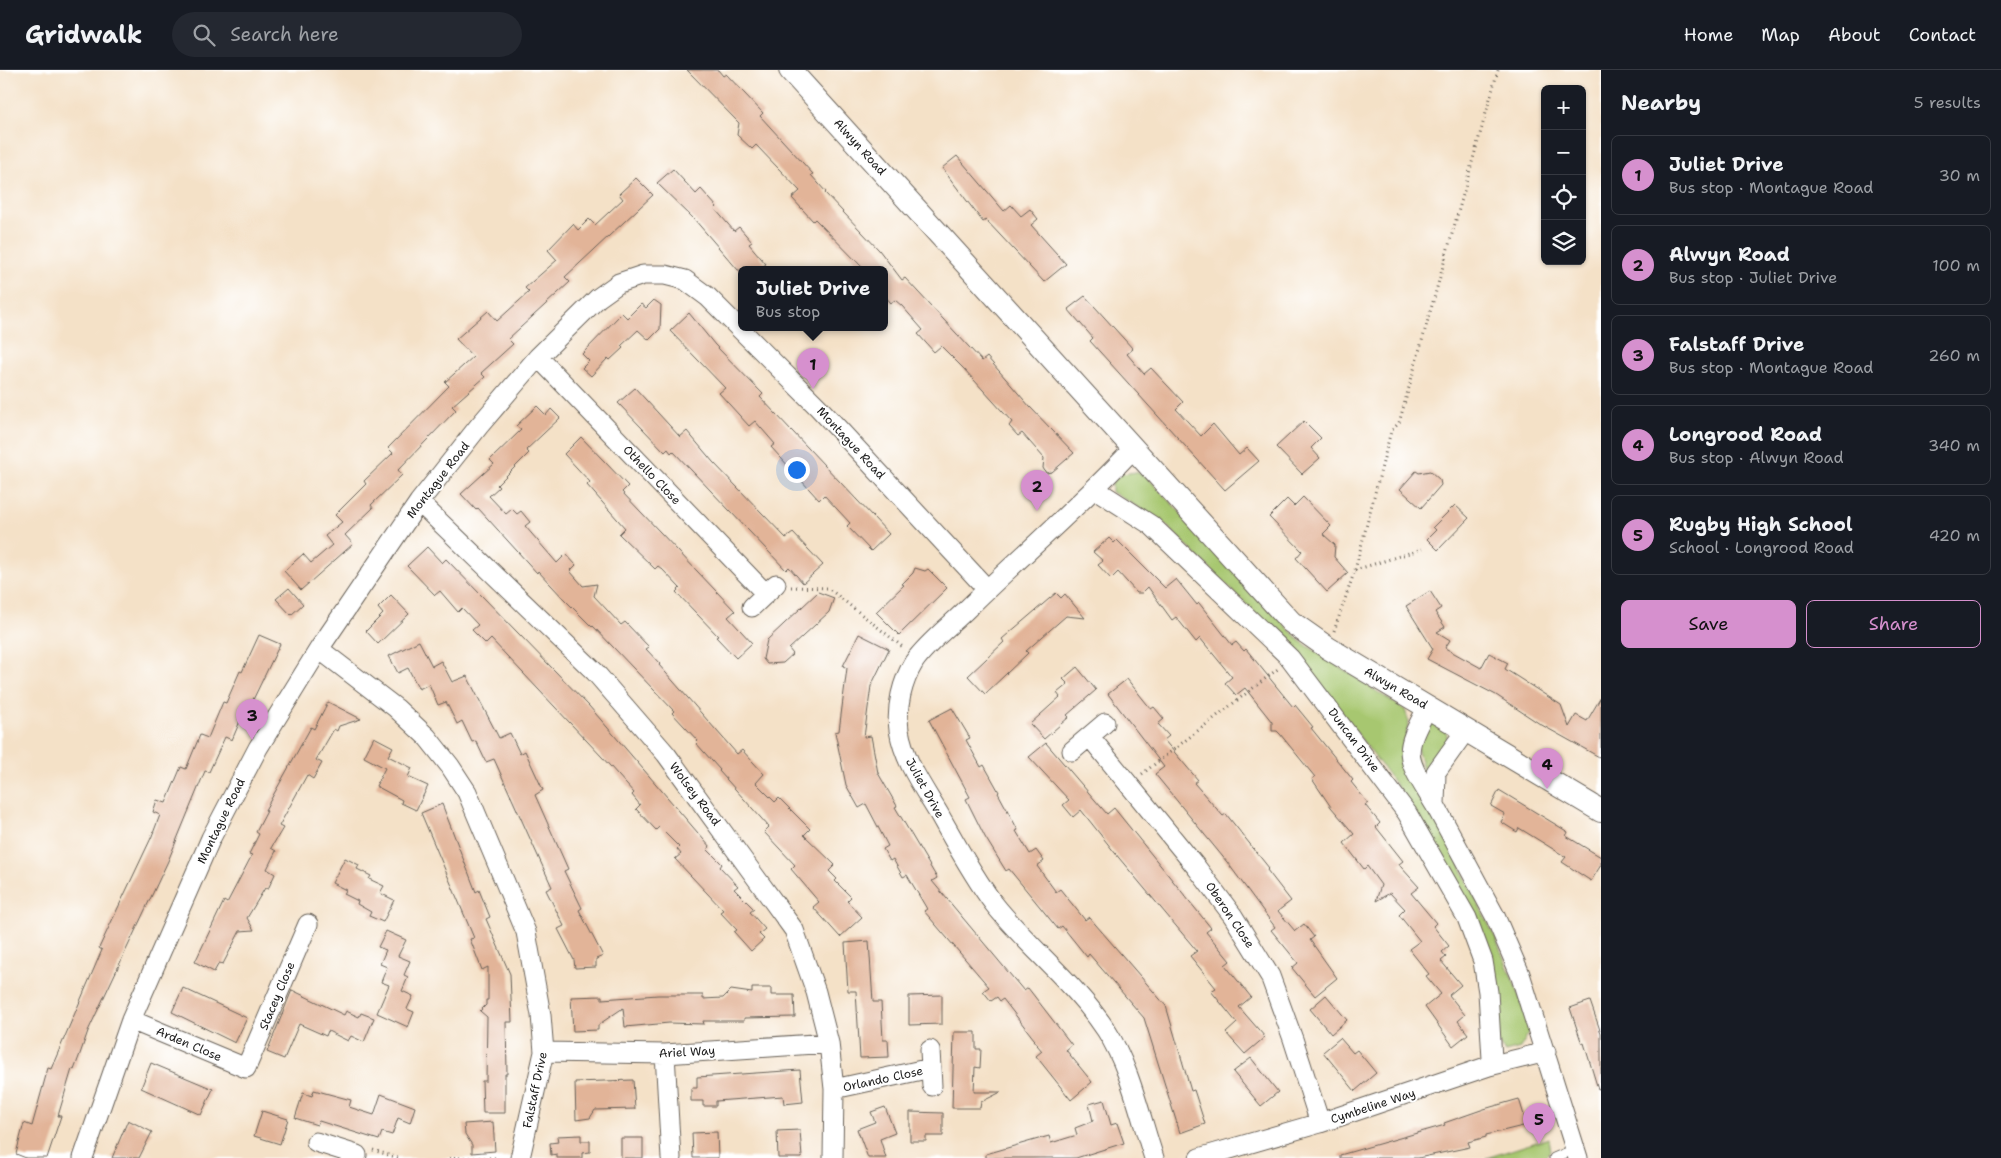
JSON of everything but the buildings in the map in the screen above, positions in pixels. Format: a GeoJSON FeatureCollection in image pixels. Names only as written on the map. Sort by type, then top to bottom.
{"type":"FeatureCollection","features":[{"type":"Feature","properties":{"kind":"street","name":"Alwyn Road"},"geometry":{"type":"LineString","coordinates":[[790,70],[1291,622],[1328,648],[1601,811]]}},
{"type":"Feature","properties":{"kind":"street","name":"Montague Road"},"geometry":{"type":"LineString","coordinates":[[83,1158],[132,1020],[211,838],[258,748],[318,649],[419,502],[538,357],[598,298],[619,283],[643,276],[665,275],[686,280],[708,297],[738,327]]}},
{"type":"Feature","properties":{"kind":"street","name":"Montague Road"},"geometry":{"type":"LineString","coordinates":[[742,331],[818,407],[987,589]]}},
{"type":"Feature","properties":{"kind":"street","name":"Othello Close"},"geometry":{"type":"LineString","coordinates":[[538,357],[765,595]]}},
{"type":"Feature","properties":{"kind":"street","name":"Juliet Drive"},"geometry":{"type":"LineString","coordinates":[[1133,449],[1095,489],[987,589],[916,660],[904,681],[900,703],[899,729],[906,756],[959,849],[994,903],[1020,934],[1073,988],[1108,1033],[1125,1068],[1154,1158]]}},
{"type":"Feature","properties":{"kind":"street","name":"Duncan Drive"},"geometry":{"type":"LineString","coordinates":[[1095,489],[1151,524],[1290,658],[1407,813],[1467,918],[1483,961],[1488,992],[1492,1058],[1489,1066]]}},
{"type":"Feature","properties":{"kind":"street","name":"Wolsey Road"},"geometry":{"type":"LineString","coordinates":[[419,502],[533,610],[595,672],[666,754],[794,930],[816,992],[829,1043],[834,1090],[833,1158]]}},
{"type":"Feature","properties":{"kind":"street","name":"Falstaff Drive"},"geometry":{"type":"LineString","coordinates":[[318,649],[396,708],[427,737],[450,766],[466,792],[526,932],[542,1016],[544,1052],[520,1158]]}},
{"type":"Feature","properties":{"kind":"street"},"geometry":{"type":"LineString","coordinates":[[1428,706],[1414,731],[1408,750],[1413,768],[1495,916],[1520,974],[1546,1052],[1576,1154]]}},
{"type":"Feature","properties":{"kind":"street"},"geometry":{"type":"LineString","coordinates":[[1072,751],[1105,723]]}},
{"type":"Feature","properties":{"kind":"street"},"geometry":{"type":"LineString","coordinates":[[1435,805],[1436,772],[1466,730]]}},
{"type":"Feature","properties":{"kind":"street","name":"Oberon Close"},"geometry":{"type":"LineString","coordinates":[[1090,737],[1130,784],[1233,916],[1270,976],[1294,1039],[1320,1123]]}},
{"type":"Feature","properties":{"kind":"street","name":"Stacey Close"},"geometry":{"type":"LineString","coordinates":[[246,1068],[308,924]]}},
{"type":"Feature","properties":{"kind":"street","name":"Arden Close"},"geometry":{"type":"LineString","coordinates":[[132,1020],[246,1068]]}},
{"type":"Feature","properties":{"kind":"street","name":"Ariel Way"},"geometry":{"type":"LineString","coordinates":[[544,1052],[665,1054],[829,1043]]}},
{"type":"Feature","properties":{"kind":"street","name":"Cymbeline Way"},"geometry":{"type":"LineString","coordinates":[[1199,1158],[1320,1123],[1460,1078],[1489,1066],[1546,1052]]}},
{"type":"Feature","properties":{"kind":"street"},"geometry":{"type":"LineString","coordinates":[[665,1054],[671,1158]]}},
{"type":"Feature","properties":{"kind":"street","name":"Orlando Close"},"geometry":{"type":"LineString","coordinates":[[834,1090],[931,1068]]}},
{"type":"Feature","properties":{"kind":"street"},"geometry":{"type":"LineString","coordinates":[[316,1142],[337,1154],[357,1155]]}},
{"type":"Feature","properties":{"kind":"lane"},"geometry":{"type":"LineString","coordinates":[[1554,1158],[1576,1154]]}},
{"type":"Feature","properties":{"kind":"path"},"geometry":{"type":"LineString","coordinates":[[1391,431],[1399,423],[1498,70]]}},
{"type":"Feature","properties":{"kind":"path"},"geometry":{"type":"LineString","coordinates":[[1328,648],[1355,570],[1391,431],[1390,426]]}},
{"type":"Feature","properties":{"kind":"path"},"geometry":{"type":"LineString","coordinates":[[1355,570],[1422,548]]}},
{"type":"Feature","properties":{"kind":"path"},"geometry":{"type":"LineString","coordinates":[[765,595],[790,587],[828,588],[903,647],[916,660]]}},
{"type":"Feature","properties":{"kind":"path"},"geometry":{"type":"LineString","coordinates":[[1130,784],[1290,658]]}},
{"type":"Feature","properties":{"kind":"path"},"geometry":{"type":"LineString","coordinates":[[357,1155],[363,1148],[398,1158]]}},
{"type":"Feature","properties":{"kind":"path"},"geometry":{"type":"LineString","coordinates":[[449,1158],[496,1158]]}},
{"type":"Feature","properties":{"kind":"green space"},"geometry":{"type":"Polygon","coordinates":[[[1136,472],[1148,478],[1300,641],[1405,710],[1409,722],[1406,734],[1466,879],[1496,939],[1518,992],[1530,1031],[1520,1048],[1505,1052],[1497,1043],[1495,981],[1405,797],[1314,676],[1247,605],[1162,521],[1112,492],[1112,482],[1122,474],[1136,472]]]}},
{"type":"Feature","properties":{"kind":"green space"},"geometry":{"type":"Polygon","coordinates":[[[1433,722],[1446,730],[1448,742],[1430,772],[1424,772],[1416,744],[1425,727],[1433,722]]]}},
{"type":"Feature","properties":{"kind":"green space"},"geometry":{"type":"Polygon","coordinates":[[[1549,1138],[1551,1151],[1544,1158],[1486,1158],[1549,1138]]]}},
{"type":"Feature","properties":{"kind":"place","name":"Juliet Drive"},"geometry":{"type":"Point","coordinates":[813,389]}},
{"type":"Feature","properties":{"kind":"place","name":"Alwyn Road"},"geometry":{"type":"Point","coordinates":[1037,511]}},
{"type":"Feature","properties":{"kind":"place","name":"Falstaff Drive"},"geometry":{"type":"Point","coordinates":[252,740]}},
{"type":"Feature","properties":{"kind":"place","name":"Longrood Road"},"geometry":{"type":"Point","coordinates":[1547,789]}},
{"type":"Feature","properties":{"kind":"place","name":"Rugby High School"},"geometry":{"type":"Point","coordinates":[1539,1144]}}]}
